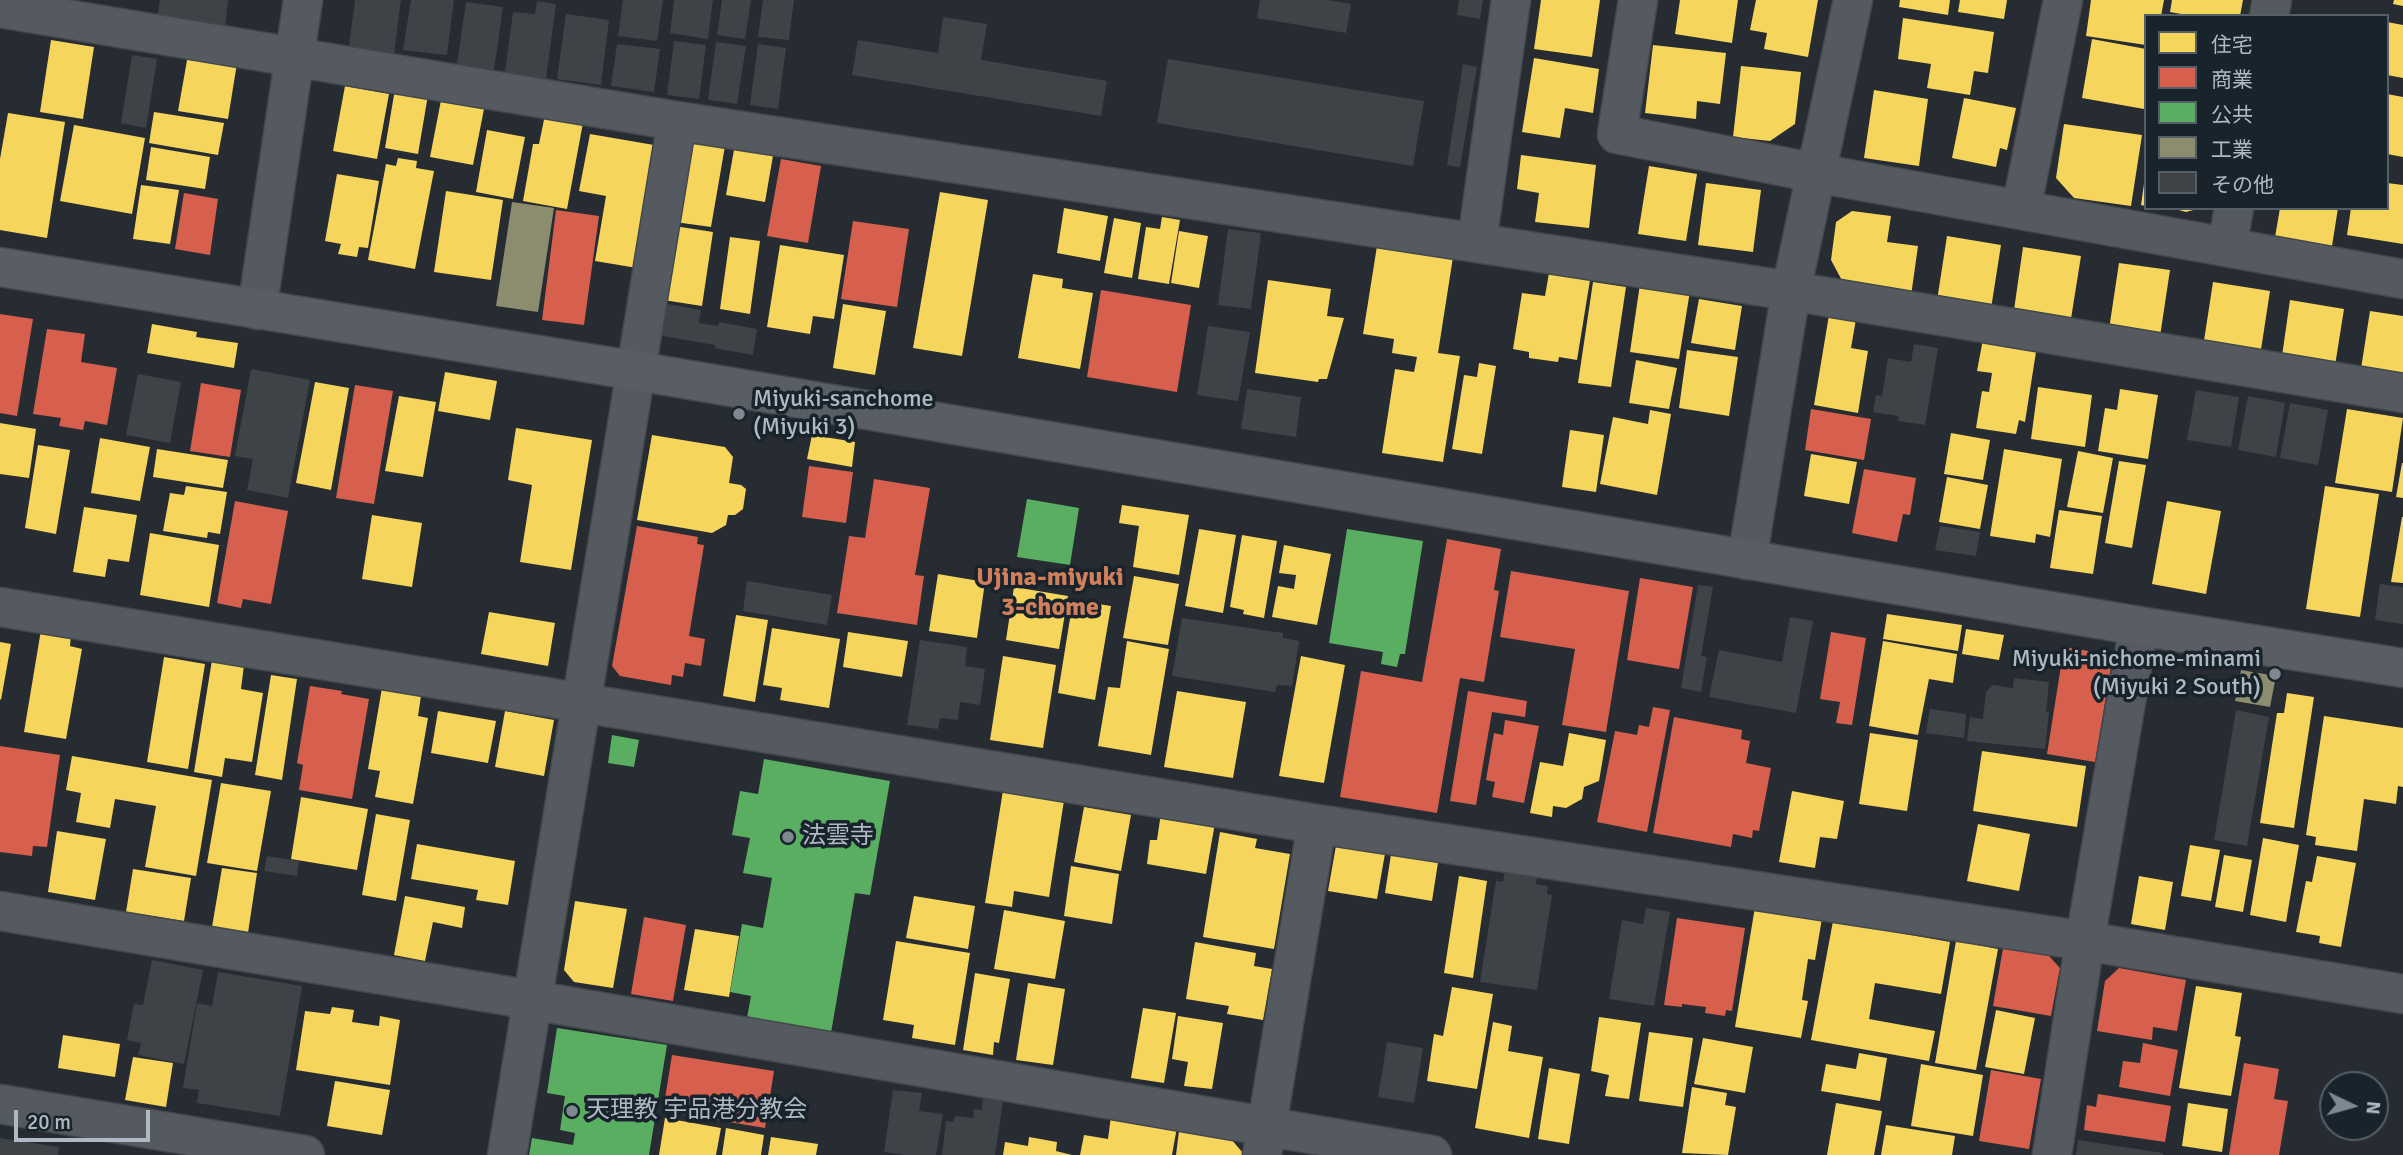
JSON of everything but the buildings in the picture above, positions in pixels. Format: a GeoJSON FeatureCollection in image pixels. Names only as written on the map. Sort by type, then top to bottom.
{"type":"FeatureCollection","features":[{"type":"Feature","properties":{"kind":"street"},"geometry":{"type":"LineString","coordinates":[[257,310],[303,0]]}},
{"type":"Feature","properties":{"kind":"street"},"geometry":{"type":"LineString","coordinates":[[1477,242],[1511,0]]}},
{"type":"Feature","properties":{"kind":"street"},"geometry":{"type":"LineString","coordinates":[[1638,0],[1617,134],[1816,173],[2403,279]]}},
{"type":"Feature","properties":{"kind":"street"},"geometry":{"type":"LineString","coordinates":[[1747,560],[1791,291],[1853,0]]}},
{"type":"Feature","properties":{"kind":"street"},"geometry":{"type":"LineString","coordinates":[[2021,210],[2063,0]]}},
{"type":"Feature","properties":{"kind":"street"},"geometry":{"type":"LineString","coordinates":[[0,8],[677,121],[1791,291],[2403,393]]}},
{"type":"Feature","properties":{"kind":"street"},"geometry":{"type":"LineString","coordinates":[[506,1155],[677,121]]}},
{"type":"Feature","properties":{"kind":"street"},"geometry":{"type":"LineString","coordinates":[[2227,247],[2234,210]]}},
{"type":"Feature","properties":{"kind":"street"},"geometry":{"type":"LineString","coordinates":[[0,267],[637,371],[2139,626],[2403,668]]}},
{"type":"Feature","properties":{"kind":"street"},"geometry":{"type":"LineString","coordinates":[[0,607],[1317,824],[2085,941],[2403,994]]}},
{"type":"Feature","properties":{"kind":"street"},"geometry":{"type":"LineString","coordinates":[[2052,1155],[2085,941],[2139,626]]}},
{"type":"Feature","properties":{"kind":"street"},"geometry":{"type":"LineString","coordinates":[[1264,1141],[1317,824]]}},
{"type":"Feature","properties":{"kind":"street"},"geometry":{"type":"LineString","coordinates":[[0,911],[532,1000],[1264,1141],[1432,1155]]}},
{"type":"Feature","properties":{"kind":"street"},"geometry":{"type":"LineString","coordinates":[[0,1104],[255,1151],[305,1155]]}},
{"type":"Feature","properties":{"kind":"place","name":"Miyuki-sanchome (Miyuki 3)"},"geometry":{"type":"Point","coordinates":[739,414]}},
{"type":"Feature","properties":{"kind":"place","name":"Miyuki-nichome-minami (Miyuki 2 South)"},"geometry":{"type":"Point","coordinates":[2275,674]}},
{"type":"Feature","properties":{"kind":"place","name":"法雲寺"},"geometry":{"type":"Point","coordinates":[788,837]}},
{"type":"Feature","properties":{"kind":"place","name":"天理教 宇品港分教会"},"geometry":{"type":"Point","coordinates":[572,1111]}},
{"type":"Feature","properties":{"kind":"district","name":"Ujina-miyuki 3-chome"},"geometry":{"type":"Point","coordinates":[1050,593]}}]}
